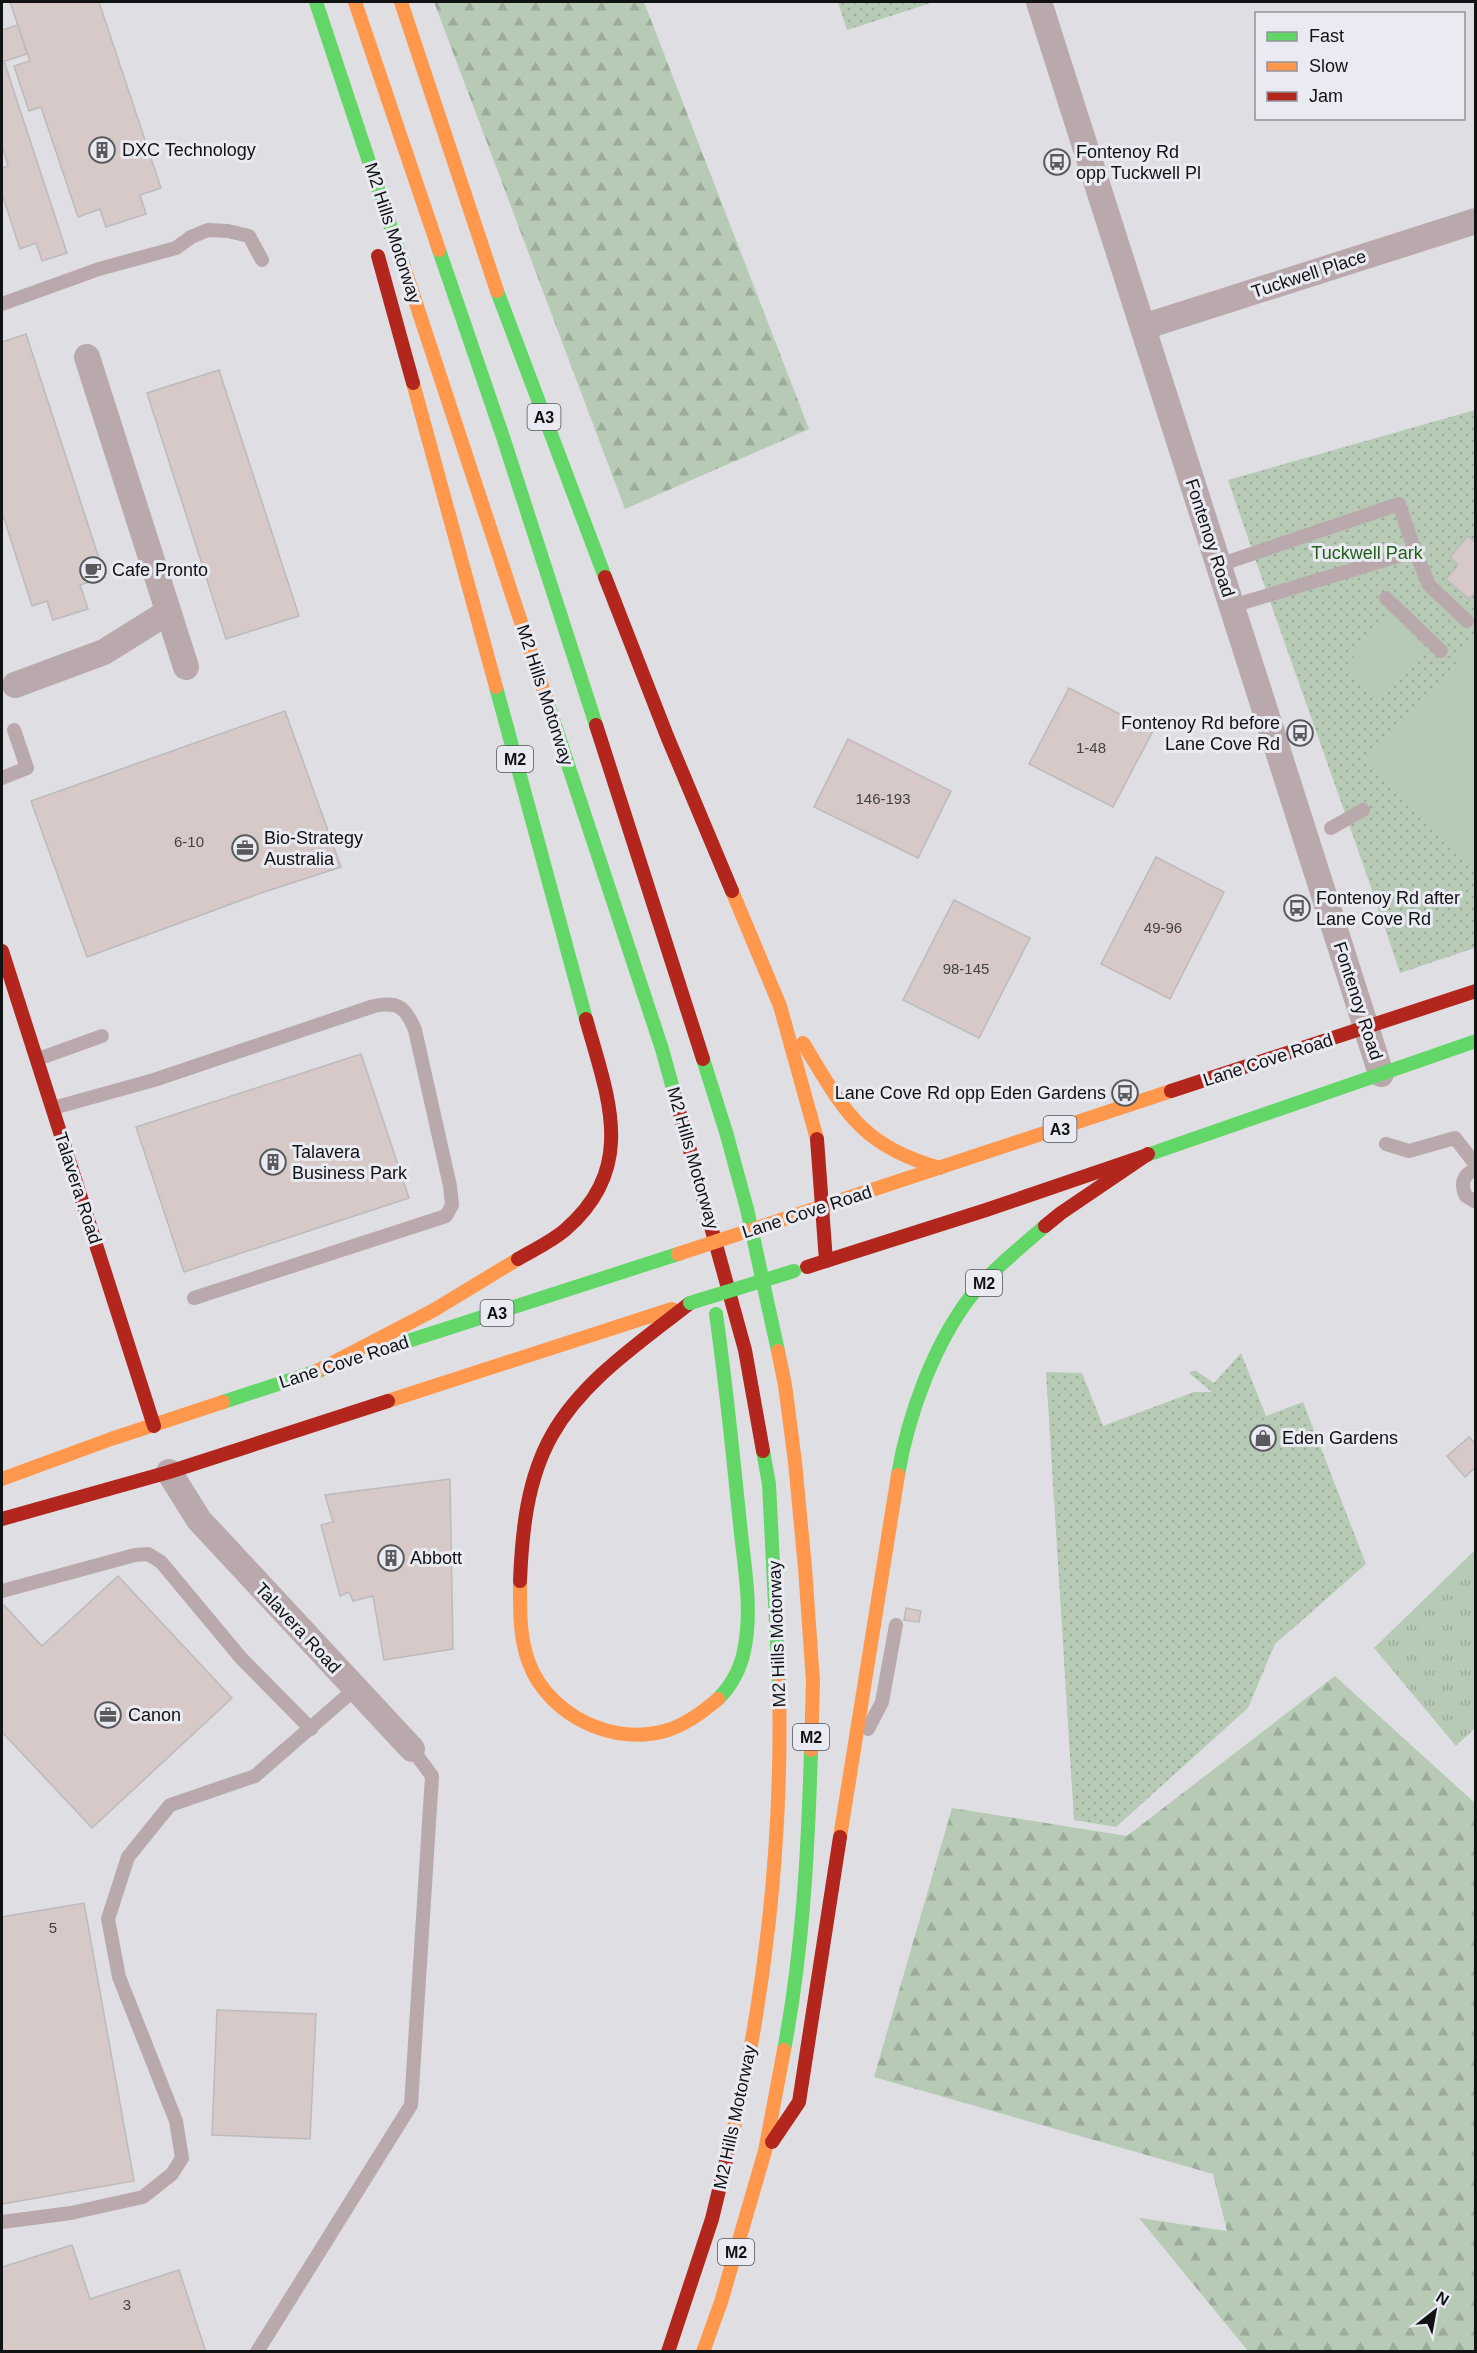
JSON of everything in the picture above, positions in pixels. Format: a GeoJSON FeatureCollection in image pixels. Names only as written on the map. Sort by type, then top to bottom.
{"type":"FeatureCollection","features":[{"type":"Feature","properties":{"kind":"main road"},"geometry":{"type":"LineString","coordinates":[[309,2],[345,132]]}},
{"type":"Feature","properties":{"kind":"main road","name":"M2 Hills Motorway"},"geometry":{"type":"LineString","coordinates":[[316,2],[662,1049],[745,1350],[770,1484],[778,1633],[781,1751],[774,1858],[759,2001],[730,2147],[712,2219],[668,2352]]}},
{"type":"Feature","properties":{"kind":"main road","name":"M2 Hills Motorway"},"geometry":{"type":"LineString","coordinates":[[355,2],[503,437],[726,1132],[743,1192],[776,1337],[795,1462],[813,1681],[808,1864],[791,2015],[765,2151],[721,2302],[703,2352]]}},
{"type":"Feature","properties":{"kind":"main road","name":"A3"},"geometry":{"type":"LineString","coordinates":[[400,2],[501,304],[573,495],[667,736],[780,1006],[816,1132],[821,1172],[820,1206],[826,1261]]}},
{"type":"Feature","properties":{"kind":"main road","name":"M2"},"geometry":{"type":"LineString","coordinates":[[316,1371],[434,1310],[563,1232],[580,1217],[594,1199],[606,1176],[612,1151],[612,1125],[604,1084],[376,247]]}},
{"type":"Feature","properties":{"kind":"main road","name":"Talavera Road"},"geometry":{"type":"LineString","coordinates":[[2,951],[156,1432]]}},
{"type":"Feature","properties":{"kind":"main road","name":"Lane Cove Road"},"geometry":{"type":"LineString","coordinates":[[2,1479],[111,1439],[156,1432],[316,1371],[1476,991]]}},
{"type":"Feature","properties":{"kind":"main road","name":"A3"},"geometry":{"type":"LineString","coordinates":[[780,1006],[844,1110],[863,1132],[902,1157],[940,1168]]}},
{"type":"Feature","properties":{"kind":"main road"},"geometry":{"type":"LineString","coordinates":[[2,1519],[918,1233],[1476,1041]]}},
{"type":"Feature","properties":{"kind":"main road","name":"M2"},"geometry":{"type":"LineString","coordinates":[[765,2151],[799,2102],[899,1470],[911,1415],[938,1350],[971,1296],[1010,1256],[1061,1213],[1148,1154]]}},
{"type":"Feature","properties":{"kind":"main road","name":"M2"},"geometry":{"type":"LineString","coordinates":[[690,1303],[584,1391],[555,1430],[543,1452],[530,1493],[522,1564],[520,1632],[528,1662],[546,1693],[569,1715],[584,1723],[616,1733],[631,1735],[662,1732],[677,1727],[716,1702],[738,1673],[746,1646],[746,1599],[730,1419],[712,1284],[715,1238]]}},
{"type":"Feature","properties":{"kind":"street","name":"Fontenoy Road"},"geometry":{"type":"LineString","coordinates":[[1039,2],[1381,1074]]}},
{"type":"Feature","properties":{"kind":"street","name":"Tuckwell Place"},"geometry":{"type":"LineString","coordinates":[[1143,327],[1476,221]]}},
{"type":"Feature","properties":{"kind":"street"},"geometry":{"type":"LineString","coordinates":[[87,357],[186,667]]}},
{"type":"Feature","properties":{"kind":"street"},"geometry":{"type":"LineString","coordinates":[[15,685],[104,652],[168,612]]}},
{"type":"Feature","properties":{"kind":"street","name":"Talavera Road"},"geometry":{"type":"LineString","coordinates":[[167,1466],[199,1520],[412,1749]]}},
{"type":"Feature","properties":{"kind":"lane"},"geometry":{"type":"LineString","coordinates":[[2,304],[99,269],[176,248],[191,237],[208,230],[228,231],[249,236],[262,260]]}},
{"type":"Feature","properties":{"kind":"lane"},"geometry":{"type":"LineString","coordinates":[[1219,565],[1399,504],[1429,585],[1467,621]]}},
{"type":"Feature","properties":{"kind":"lane"},"geometry":{"type":"LineString","coordinates":[[1232,606],[1415,551]]}},
{"type":"Feature","properties":{"kind":"lane"},"geometry":{"type":"LineString","coordinates":[[1386,598],[1440,651]]}},
{"type":"Feature","properties":{"kind":"lane"},"geometry":{"type":"LineString","coordinates":[[2,777],[27,768],[14,730]]}},
{"type":"Feature","properties":{"kind":"lane"},"geometry":{"type":"LineString","coordinates":[[1331,828],[1364,810]]}},
{"type":"Feature","properties":{"kind":"lane"},"geometry":{"type":"LineString","coordinates":[[52,1108],[154,1080],[374,1006],[398,1005],[409,1015],[415,1030],[450,1186],[452,1205],[446,1216],[194,1298]]}},
{"type":"Feature","properties":{"kind":"lane"},"geometry":{"type":"LineString","coordinates":[[38,1059],[102,1036]]}},
{"type":"Feature","properties":{"kind":"lane"},"geometry":{"type":"LineString","coordinates":[[1386,1144],[1408,1151],[1455,1138],[1476,1167],[1468,1173],[1463,1184],[1466,1196],[1476,1202]]}},
{"type":"Feature","properties":{"kind":"lane"},"geometry":{"type":"LineString","coordinates":[[2,1591],[135,1555],[148,1554],[161,1562],[241,1658],[311,1729]]}},
{"type":"Feature","properties":{"kind":"lane"},"geometry":{"type":"LineString","coordinates":[[852,1761],[882,1702],[896,1625]]}},
{"type":"Feature","properties":{"kind":"lane"},"geometry":{"type":"LineString","coordinates":[[2,2222],[71,2213],[143,2197],[172,2174],[182,2158],[176,2121],[119,1977],[108,1919],[128,1857],[170,1805],[255,1776],[355,1689]]}},
{"type":"Feature","properties":{"kind":"lane"},"geometry":{"type":"LineString","coordinates":[[257,2352],[411,2104],[432,1776],[412,1749]]}},
{"type":"Feature","properties":{"kind":"green space"},"geometry":{"type":"Polygon","coordinates":[[[434,2],[644,2],[809,429],[625,509],[434,2]]]}},
{"type":"Feature","properties":{"kind":"green space"},"geometry":{"type":"Polygon","coordinates":[[[838,2],[934,2],[847,30],[838,2]]]}},
{"type":"Feature","properties":{"kind":"green space","name":"Tuckwell Park"},"geometry":{"type":"Polygon","coordinates":[[[1475,410],[1475,948],[1400,973],[1228,480],[1475,410]]]}},
{"type":"Feature","properties":{"kind":"green space"},"geometry":{"type":"Polygon","coordinates":[[[1387,616],[1425,650],[1380,700],[1344,668],[1387,616]]]}},
{"type":"Feature","properties":{"kind":"green space"},"geometry":{"type":"Polygon","coordinates":[[[1475,639],[1475,874],[1364,761],[1447,680],[1459,657],[1475,639]]]}},
{"type":"Feature","properties":{"kind":"green space"},"geometry":{"type":"Polygon","coordinates":[[[1241,1353],[1266,1416],[1303,1402],[1366,1564],[1275,1644],[1248,1708],[1116,1827],[1074,1820],[1046,1372],[1082,1373],[1103,1426],[1194,1392],[1212,1392],[1189,1373],[1195,1370],[1214,1383],[1241,1353]]]}},
{"type":"Feature","properties":{"kind":"green space"},"geometry":{"type":"Polygon","coordinates":[[[1475,1550],[1475,1728],[1456,1746],[1374,1648],[1475,1550]]]}},
{"type":"Feature","properties":{"kind":"green space"},"geometry":{"type":"Polygon","coordinates":[[[1335,1676],[1475,1803],[1475,2351],[1248,2351],[1139,2218],[1227,2231],[1213,2174],[874,2077],[952,1808],[1127,1836],[1335,1676]]]}},
{"type":"Feature","properties":{"kind":"building","name":"DXC Technology"},"geometry":{"type":"Polygon","coordinates":[[[10,2],[99,2],[161,188],[140,195],[146,214],[106,227],[100,209],[78,217],[41,107],[29,111],[14,66],[30,61],[10,2]]]}},
{"type":"Feature","properties":{"kind":"building"},"geometry":{"type":"Polygon","coordinates":[[[18,25],[27,54],[2,62],[2,30],[18,25]]]}},
{"type":"Feature","properties":{"kind":"building"},"geometry":{"type":"Polygon","coordinates":[[[4,61],[67,253],[42,261],[36,243],[20,249],[2,194],[2,168],[8,166],[2,145],[2,62],[4,61]]]}},
{"type":"Feature","properties":{"kind":"building"},"geometry":{"type":"Polygon","coordinates":[[[26,334],[105,577],[80,585],[88,609],[53,620],[47,601],[32,606],[2,512],[2,342],[26,334]]]}},
{"type":"Feature","properties":{"kind":"building"},"geometry":{"type":"Polygon","coordinates":[[[219,370],[299,616],[226,639],[147,393],[219,370]]]}},
{"type":"Feature","properties":{"kind":"building"},"geometry":{"type":"Polygon","coordinates":[[[1468,536],[1476,543],[1476,592],[1469,599],[1446,579],[1458,565],[1450,557],[1468,536]]]}},
{"type":"Feature","properties":{"kind":"building"},"geometry":{"type":"Polygon","coordinates":[[[1069,688],[1153,731],[1113,807],[1029,764],[1069,688]]]}},
{"type":"Feature","properties":{"kind":"building"},"geometry":{"type":"Polygon","coordinates":[[[285,711],[341,867],[261,893],[87,957],[31,801],[285,711]]]}},
{"type":"Feature","properties":{"kind":"building"},"geometry":{"type":"Polygon","coordinates":[[[848,739],[951,791],[918,858],[814,807],[848,739]]]}},
{"type":"Feature","properties":{"kind":"building"},"geometry":{"type":"Polygon","coordinates":[[[1156,857],[1224,892],[1170,999],[1101,964],[1156,857]]]}},
{"type":"Feature","properties":{"kind":"building"},"geometry":{"type":"Polygon","coordinates":[[[954,900],[1030,938],[979,1038],[903,1000],[954,900]]]}},
{"type":"Feature","properties":{"kind":"building","name":"Talavera Business Park"},"geometry":{"type":"Polygon","coordinates":[[[361,1054],[409,1198],[184,1272],[136,1127],[361,1054]]]}},
{"type":"Feature","properties":{"kind":"building"},"geometry":{"type":"Polygon","coordinates":[[[1469,1437],[1476,1444],[1476,1467],[1465,1477],[1447,1456],[1469,1437]]]}},
{"type":"Feature","properties":{"kind":"building","name":"Abbott"},"geometry":{"type":"Polygon","coordinates":[[[450,1479],[453,1649],[384,1660],[373,1596],[353,1601],[349,1592],[340,1596],[321,1525],[333,1522],[325,1495],[450,1479]]]}},
{"type":"Feature","properties":{"kind":"building","name":"Canon"},"geometry":{"type":"Polygon","coordinates":[[[118,1576],[232,1698],[92,1828],[2,1732],[2,1607],[4,1605],[42,1646],[118,1576]]]}},
{"type":"Feature","properties":{"kind":"building"},"geometry":{"type":"Polygon","coordinates":[[[906,1608],[921,1611],[919,1622],[904,1620],[906,1608]]]}},
{"type":"Feature","properties":{"kind":"building"},"geometry":{"type":"Polygon","coordinates":[[[84,1903],[134,2181],[2,2204],[2,1917],[84,1903]]]}},
{"type":"Feature","properties":{"kind":"building"},"geometry":{"type":"Polygon","coordinates":[[[217,2010],[316,2014],[310,2139],[212,2135],[217,2010]]]}},
{"type":"Feature","properties":{"kind":"building"},"geometry":{"type":"Polygon","coordinates":[[[72,2245],[90,2299],[179,2270],[206,2352],[2,2352],[2,2267],[72,2245]]]}},
{"type":"Feature","properties":{"kind":"traffic: fast"},"geometry":{"type":"LineString","coordinates":[[316,2],[404,267]]}},
{"type":"Feature","properties":{"kind":"traffic: fast"},"geometry":{"type":"LineString","coordinates":[[439,250],[503,437],[596,725]]}},
{"type":"Feature","properties":{"kind":"traffic: fast"},"geometry":{"type":"LineString","coordinates":[[497,291],[605,577]]}},
{"type":"Feature","properties":{"kind":"traffic: fast"},"geometry":{"type":"LineString","coordinates":[[496,687],[586,1019]]}},
{"type":"Feature","properties":{"kind":"traffic: fast"},"geometry":{"type":"LineString","coordinates":[[546,698],[662,1049],[675,1096]]}},
{"type":"Feature","properties":{"kind":"traffic: fast"},"geometry":{"type":"LineString","coordinates":[[1147,1155],[1476,1041]]}},
{"type":"Feature","properties":{"kind":"traffic: fast"},"geometry":{"type":"LineString","coordinates":[[703,1059],[747,1209],[778,1351]]}},
{"type":"Feature","properties":{"kind":"traffic: fast"},"geometry":{"type":"LineString","coordinates":[[898,1475],[908,1428],[924,1381],[945,1336],[971,1296],[988,1277],[1045,1226]]}},
{"type":"Feature","properties":{"kind":"traffic: fast"},"geometry":{"type":"LineString","coordinates":[[405,1342],[678,1254]]}},
{"type":"Feature","properties":{"kind":"traffic: fast"},"geometry":{"type":"LineString","coordinates":[[690,1303],[794,1271]]}},
{"type":"Feature","properties":{"kind":"traffic: fast"},"geometry":{"type":"LineString","coordinates":[[716,1314],[748,1603],[747,1635],[738,1671],[718,1699]]}},
{"type":"Feature","properties":{"kind":"traffic: fast"},"geometry":{"type":"LineString","coordinates":[[223,1402],[336,1365]]}},
{"type":"Feature","properties":{"kind":"traffic: fast"},"geometry":{"type":"LineString","coordinates":[[763,1451],[769,1484],[779,1684]]}},
{"type":"Feature","properties":{"kind":"traffic: fast"},"geometry":{"type":"LineString","coordinates":[[784,2050],[796,1975],[804,1900],[811,1750]]}},
{"type":"Feature","properties":{"kind":"traffic: slow"},"geometry":{"type":"LineString","coordinates":[[355,2],[439,250]]}},
{"type":"Feature","properties":{"kind":"traffic: slow"},"geometry":{"type":"LineString","coordinates":[[401,2],[497,291]]}},
{"type":"Feature","properties":{"kind":"traffic: slow"},"geometry":{"type":"LineString","coordinates":[[404,267],[546,698]]}},
{"type":"Feature","properties":{"kind":"traffic: slow"},"geometry":{"type":"LineString","coordinates":[[413,383],[496,687]]}},
{"type":"Feature","properties":{"kind":"traffic: slow"},"geometry":{"type":"LineString","coordinates":[[732,891],[780,1006],[817,1139]]}},
{"type":"Feature","properties":{"kind":"traffic: slow"},"geometry":{"type":"LineString","coordinates":[[803,1043],[843,1106],[872,1136],[891,1149],[940,1168]]}},
{"type":"Feature","properties":{"kind":"traffic: slow"},"geometry":{"type":"LineString","coordinates":[[781,1220],[1171,1091]]}},
{"type":"Feature","properties":{"kind":"traffic: slow"},"geometry":{"type":"LineString","coordinates":[[678,1254],[781,1220]]}},
{"type":"Feature","properties":{"kind":"traffic: slow"},"geometry":{"type":"LineString","coordinates":[[317,1371],[434,1310],[518,1259]]}},
{"type":"Feature","properties":{"kind":"traffic: slow"},"geometry":{"type":"LineString","coordinates":[[388,1401],[672,1309]]}},
{"type":"Feature","properties":{"kind":"traffic: slow"},"geometry":{"type":"LineString","coordinates":[[778,1351],[795,1462],[805,1568],[813,1681],[811,1750]]}},
{"type":"Feature","properties":{"kind":"traffic: slow"},"geometry":{"type":"LineString","coordinates":[[2,1479],[111,1439],[223,1402]]}},
{"type":"Feature","properties":{"kind":"traffic: slow"},"geometry":{"type":"LineString","coordinates":[[840,1837],[898,1475]]}},
{"type":"Feature","properties":{"kind":"traffic: slow"},"geometry":{"type":"LineString","coordinates":[[520,1581],[522,1633],[529,1663],[539,1682],[552,1698],[568,1712],[586,1723],[626,1734],[647,1734],[668,1730],[682,1724],[718,1699]]}},
{"type":"Feature","properties":{"kind":"traffic: slow"},"geometry":{"type":"LineString","coordinates":[[727,2157],[752,2041],[769,1922],[778,1803],[779,1684]]}},
{"type":"Feature","properties":{"kind":"traffic: slow"},"geometry":{"type":"LineString","coordinates":[[703,2352],[721,2302],[765,2151],[784,2050]]}},
{"type":"Feature","properties":{"kind":"traffic: jam"},"geometry":{"type":"LineString","coordinates":[[378,256],[413,383]]}},
{"type":"Feature","properties":{"kind":"traffic: jam"},"geometry":{"type":"LineString","coordinates":[[605,577],[667,736],[732,891]]}},
{"type":"Feature","properties":{"kind":"traffic: jam"},"geometry":{"type":"LineString","coordinates":[[596,725],[703,1059]]}},
{"type":"Feature","properties":{"kind":"traffic: jam"},"geometry":{"type":"LineString","coordinates":[[2,951],[154,1426]]}},
{"type":"Feature","properties":{"kind":"traffic: jam"},"geometry":{"type":"LineString","coordinates":[[1171,1091],[1476,991]]}},
{"type":"Feature","properties":{"kind":"traffic: jam"},"geometry":{"type":"LineString","coordinates":[[518,1259],[560,1234],[588,1206],[602,1182],[610,1156],[611,1130],[608,1104],[586,1019]]}},
{"type":"Feature","properties":{"kind":"traffic: jam"},"geometry":{"type":"LineString","coordinates":[[675,1096],[745,1350],[763,1451]]}},
{"type":"Feature","properties":{"kind":"traffic: jam"},"geometry":{"type":"LineString","coordinates":[[817,1139],[826,1261]]}},
{"type":"Feature","properties":{"kind":"traffic: jam"},"geometry":{"type":"LineString","coordinates":[[1045,1226],[1148,1154]]}},
{"type":"Feature","properties":{"kind":"traffic: jam"},"geometry":{"type":"LineString","coordinates":[[807,1267],[986,1210],[1147,1155]]}},
{"type":"Feature","properties":{"kind":"traffic: jam"},"geometry":{"type":"LineString","coordinates":[[520,1581],[527,1506],[537,1469],[552,1435],[565,1415],[596,1379],[690,1303]]}},
{"type":"Feature","properties":{"kind":"traffic: jam"},"geometry":{"type":"LineString","coordinates":[[2,1519],[169,1472],[388,1401]]}},
{"type":"Feature","properties":{"kind":"traffic: jam"},"geometry":{"type":"LineString","coordinates":[[772,2142],[799,2102],[840,1837]]}},
{"type":"Feature","properties":{"kind":"traffic: jam"},"geometry":{"type":"LineString","coordinates":[[668,2352],[712,2219],[727,2157]]}},
{"type":"Feature","properties":{"kind":"place","name":"DXC Technology"},"geometry":{"type":"Point","coordinates":[102,150]}},
{"type":"Feature","properties":{"kind":"place","name":"Fontenoy Rd opp Tuckwell Pl"},"geometry":{"type":"Point","coordinates":[1057,162]}},
{"type":"Feature","properties":{"kind":"place","name":"Cafe Pronto"},"geometry":{"type":"Point","coordinates":[93,570]}},
{"type":"Feature","properties":{"kind":"place","name":"Fontenoy Rd before Lane Cove Rd"},"geometry":{"type":"Point","coordinates":[1300,733]}},
{"type":"Feature","properties":{"kind":"place","name":"Bio-Strategy Australia"},"geometry":{"type":"Point","coordinates":[245,848]}},
{"type":"Feature","properties":{"kind":"place","name":"Fontenoy Rd after Lane Cove Rd"},"geometry":{"type":"Point","coordinates":[1297,908]}},
{"type":"Feature","properties":{"kind":"place","name":"Lane Cove Rd opp Eden Gardens"},"geometry":{"type":"Point","coordinates":[1125,1093]}},
{"type":"Feature","properties":{"kind":"place","name":"Talavera Business Park"},"geometry":{"type":"Point","coordinates":[273,1162]}},
{"type":"Feature","properties":{"kind":"place","name":"Eden Gardens"},"geometry":{"type":"Point","coordinates":[1263,1438]}},
{"type":"Feature","properties":{"kind":"place","name":"Abbott"},"geometry":{"type":"Point","coordinates":[391,1558]}},
{"type":"Feature","properties":{"kind":"place","name":"Canon"},"geometry":{"type":"Point","coordinates":[108,1715]}}]}
